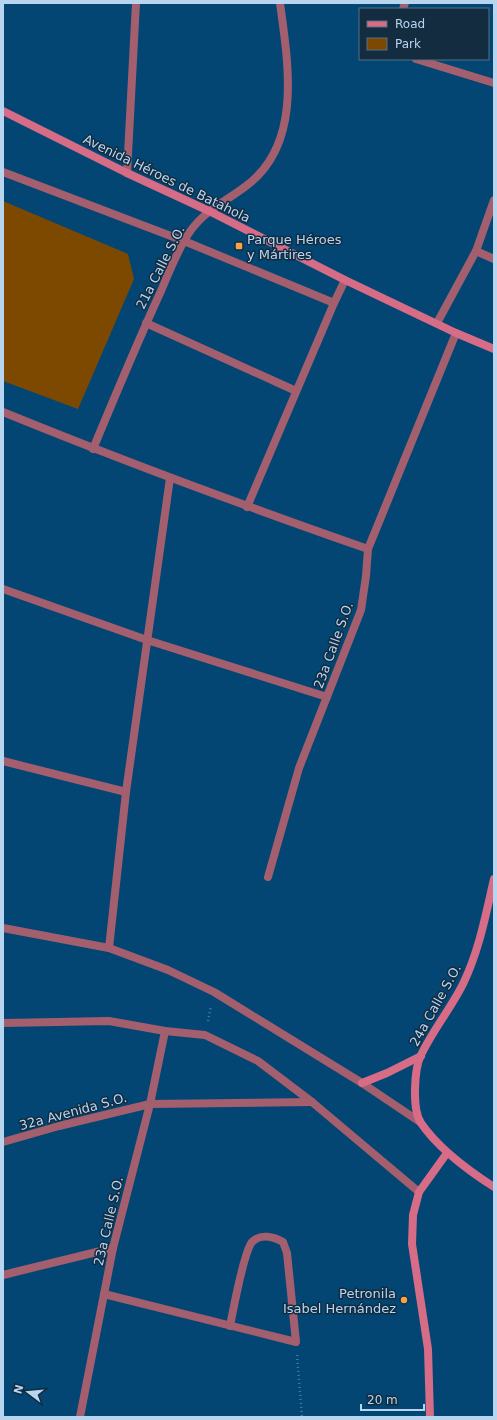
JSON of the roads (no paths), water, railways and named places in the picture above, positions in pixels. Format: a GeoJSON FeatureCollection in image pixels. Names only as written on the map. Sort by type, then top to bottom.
{"type":"FeatureCollection","features":[{"type":"Feature","properties":{"kind":"street"},"geometry":{"type":"LineString","coordinates":[[127,173],[136,3]]}},
{"type":"Feature","properties":{"kind":"street","name":"21a Calle S.O."},"geometry":{"type":"LineString","coordinates":[[93,449],[146,323],[184,242],[194,226],[209,211],[247,186],[261,173],[272,155],[282,131],[288,101],[287,65],[280,3]]}},
{"type":"Feature","properties":{"kind":"street"},"geometry":{"type":"LineString","coordinates":[[419,60],[494,83]]}},
{"type":"Feature","properties":{"kind":"street","name":"Avenida Héroes de Batahola"},"geometry":{"type":"LineString","coordinates":[[3,111],[127,173],[209,211],[345,280],[456,333],[494,349]]}},
{"type":"Feature","properties":{"kind":"street"},"geometry":{"type":"LineString","coordinates":[[3,172],[184,242],[334,303]]}},
{"type":"Feature","properties":{"kind":"street"},"geometry":{"type":"LineString","coordinates":[[437,323],[476,251],[494,200]]}},
{"type":"Feature","properties":{"kind":"street"},"geometry":{"type":"LineString","coordinates":[[476,251],[494,258]]}},
{"type":"Feature","properties":{"kind":"street"},"geometry":{"type":"LineString","coordinates":[[247,507],[345,280]]}},
{"type":"Feature","properties":{"kind":"street"},"geometry":{"type":"LineString","coordinates":[[146,323],[296,391]]}},
{"type":"Feature","properties":{"kind":"street","name":"23a Calle S.O."},"geometry":{"type":"LineString","coordinates":[[268,877],[299,768],[361,610],[368,549],[456,333]]}},
{"type":"Feature","properties":{"kind":"street"},"geometry":{"type":"LineString","coordinates":[[3,412],[93,449],[247,507],[368,549]]}},
{"type":"Feature","properties":{"kind":"street"},"geometry":{"type":"LineString","coordinates":[[109,948],[126,792],[170,478]]}},
{"type":"Feature","properties":{"kind":"street"},"geometry":{"type":"LineString","coordinates":[[3,589],[147,640],[327,696]]}},
{"type":"Feature","properties":{"kind":"street"},"geometry":{"type":"LineString","coordinates":[[3,760],[126,792]]}},
{"type":"Feature","properties":{"kind":"street","name":"24a Calle S.O."},"geometry":{"type":"LineString","coordinates":[[420,1122],[415,1099],[415,1079],[420,1056],[463,985],[474,960],[494,879]]}},
{"type":"Feature","properties":{"kind":"street"},"geometry":{"type":"LineString","coordinates":[[3,928],[109,948],[168,970],[214,992],[420,1122],[448,1153],[494,1187]]}},
{"type":"Feature","properties":{"kind":"street"},"geometry":{"type":"LineString","coordinates":[[3,1023],[108,1022],[164,1031],[205,1035],[258,1061],[312,1102],[419,1192]]}},
{"type":"Feature","properties":{"kind":"street","name":"23a Calle S.O."},"geometry":{"type":"LineString","coordinates":[[80,1417],[113,1248],[150,1104],[164,1031]]}},
{"type":"Feature","properties":{"kind":"street"},"geometry":{"type":"LineString","coordinates":[[362,1084],[388,1073],[420,1056]]}},
{"type":"Feature","properties":{"kind":"street","name":"32a Avenida S.O."},"geometry":{"type":"LineString","coordinates":[[3,1142],[60,1126],[150,1104],[312,1102]]}},
{"type":"Feature","properties":{"kind":"street"},"geometry":{"type":"LineString","coordinates":[[430,1417],[428,1348],[412,1244],[413,1215],[419,1192],[448,1153]]}},
{"type":"Feature","properties":{"kind":"street"},"geometry":{"type":"LineString","coordinates":[[104,1294],[230,1326],[296,1342],[286,1253],[283,1242],[274,1237],[261,1237],[252,1242],[246,1254],[230,1326]]}},
{"type":"Feature","properties":{"kind":"street"},"geometry":{"type":"LineString","coordinates":[[3,1275],[113,1248]]}},
{"type":"Feature","properties":{"kind":"place","name":"Parque Héroes y Mártires"},"geometry":{"type":"Point","coordinates":[239,246]}},
{"type":"Feature","properties":{"kind":"place","name":"Petronila Isabel Hernández"},"geometry":{"type":"Point","coordinates":[404,1300]}}]}
